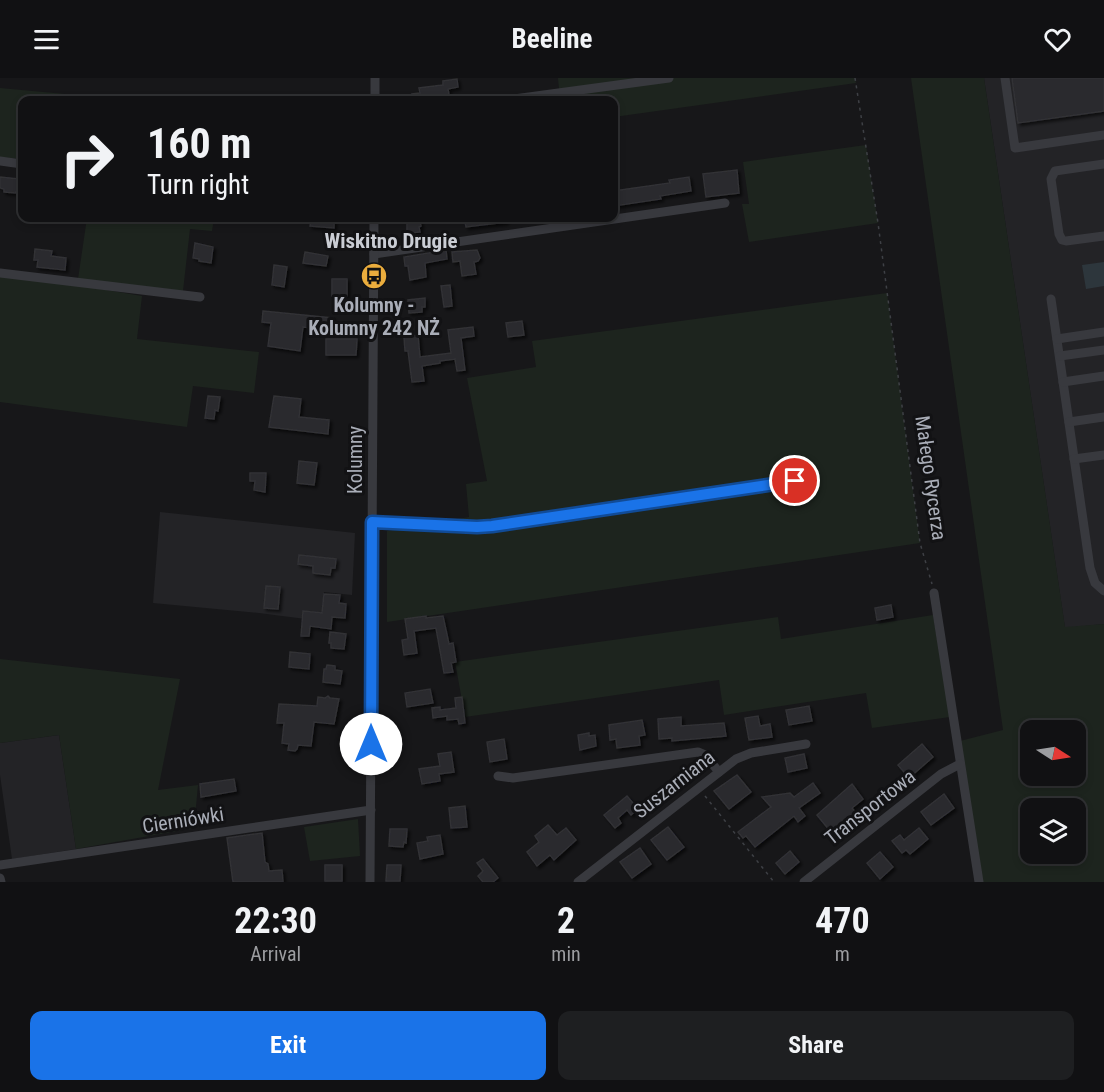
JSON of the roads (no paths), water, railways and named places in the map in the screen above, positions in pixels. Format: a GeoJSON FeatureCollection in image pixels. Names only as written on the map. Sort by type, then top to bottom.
{"type":"FeatureCollection","features":[{"type":"Feature","properties":{"kind":"street"},"geometry":{"type":"LineString","coordinates":[[375,78],[375,96]]}},
{"type":"Feature","properties":{"kind":"street"},"geometry":{"type":"LineString","coordinates":[[536,96],[669,78]]}},
{"type":"Feature","properties":{"kind":"street"},"geometry":{"type":"LineString","coordinates":[[1005,78],[1016,148],[1104,135]]}},
{"type":"Feature","properties":{"kind":"street"},"geometry":{"type":"LineString","coordinates":[[0,161],[18,163]]}},
{"type":"Feature","properties":{"kind":"street"},"geometry":{"type":"LineString","coordinates":[[1104,164],[1055,171],[1051,175],[1059,234],[1062,240],[1104,236]]}},
{"type":"Feature","properties":{"kind":"street"},"geometry":{"type":"LineString","coordinates":[[618,219],[725,203]]}},
{"type":"Feature","properties":{"kind":"street","name":"Kolumny"},"geometry":{"type":"LineString","coordinates":[[370,882],[374,222]]}},
{"type":"Feature","properties":{"kind":"street"},"geometry":{"type":"LineString","coordinates":[[374,254],[594,222]]}},
{"type":"Feature","properties":{"kind":"street"},"geometry":{"type":"LineString","coordinates":[[0,273],[200,297]]}},
{"type":"Feature","properties":{"kind":"street"},"geometry":{"type":"LineString","coordinates":[[1051,299],[1090,568],[1095,583],[1104,591]]}},
{"type":"Feature","properties":{"kind":"street"},"geometry":{"type":"LineString","coordinates":[[1057,339],[1104,332]]}},
{"type":"Feature","properties":{"kind":"street"},"geometry":{"type":"LineString","coordinates":[[1060,357],[1104,350]]}},
{"type":"Feature","properties":{"kind":"street"},"geometry":{"type":"LineString","coordinates":[[1063,382],[1104,376]]}},
{"type":"Feature","properties":{"kind":"street"},"geometry":{"type":"LineString","coordinates":[[1069,422],[1104,417]]}},
{"type":"Feature","properties":{"kind":"street"},"geometry":{"type":"LineString","coordinates":[[1074,459],[1104,455]]}},
{"type":"Feature","properties":{"kind":"street"},"geometry":{"type":"LineString","coordinates":[[372,522],[492,526],[795,481]]}},
{"type":"Feature","properties":{"kind":"street"},"geometry":{"type":"LineString","coordinates":[[934,593],[979,882]]}},
{"type":"Feature","properties":{"kind":"street","name":"Suszarniana"},"geometry":{"type":"LineString","coordinates":[[578,882],[736,759],[751,753],[806,744]]}},
{"type":"Feature","properties":{"kind":"street"},"geometry":{"type":"LineString","coordinates":[[498,776],[513,778],[698,752],[705,754],[719,772]]}},
{"type":"Feature","properties":{"kind":"street","name":"Transportowa"},"geometry":{"type":"LineString","coordinates":[[804,882],[941,774],[960,764]]}},
{"type":"Feature","properties":{"kind":"street","name":"Cierniówki"},"geometry":{"type":"LineString","coordinates":[[0,865],[371,810]]}},
{"type":"Feature","properties":{"kind":"place","name":"Kolumny - Kolumny 242 NŻ"},"geometry":{"type":"Point","coordinates":[374,276]}},
{"type":"Feature","properties":{"kind":"district","name":"Wiskitno Drugie"},"geometry":{"type":"Point","coordinates":[391,241]}}]}
